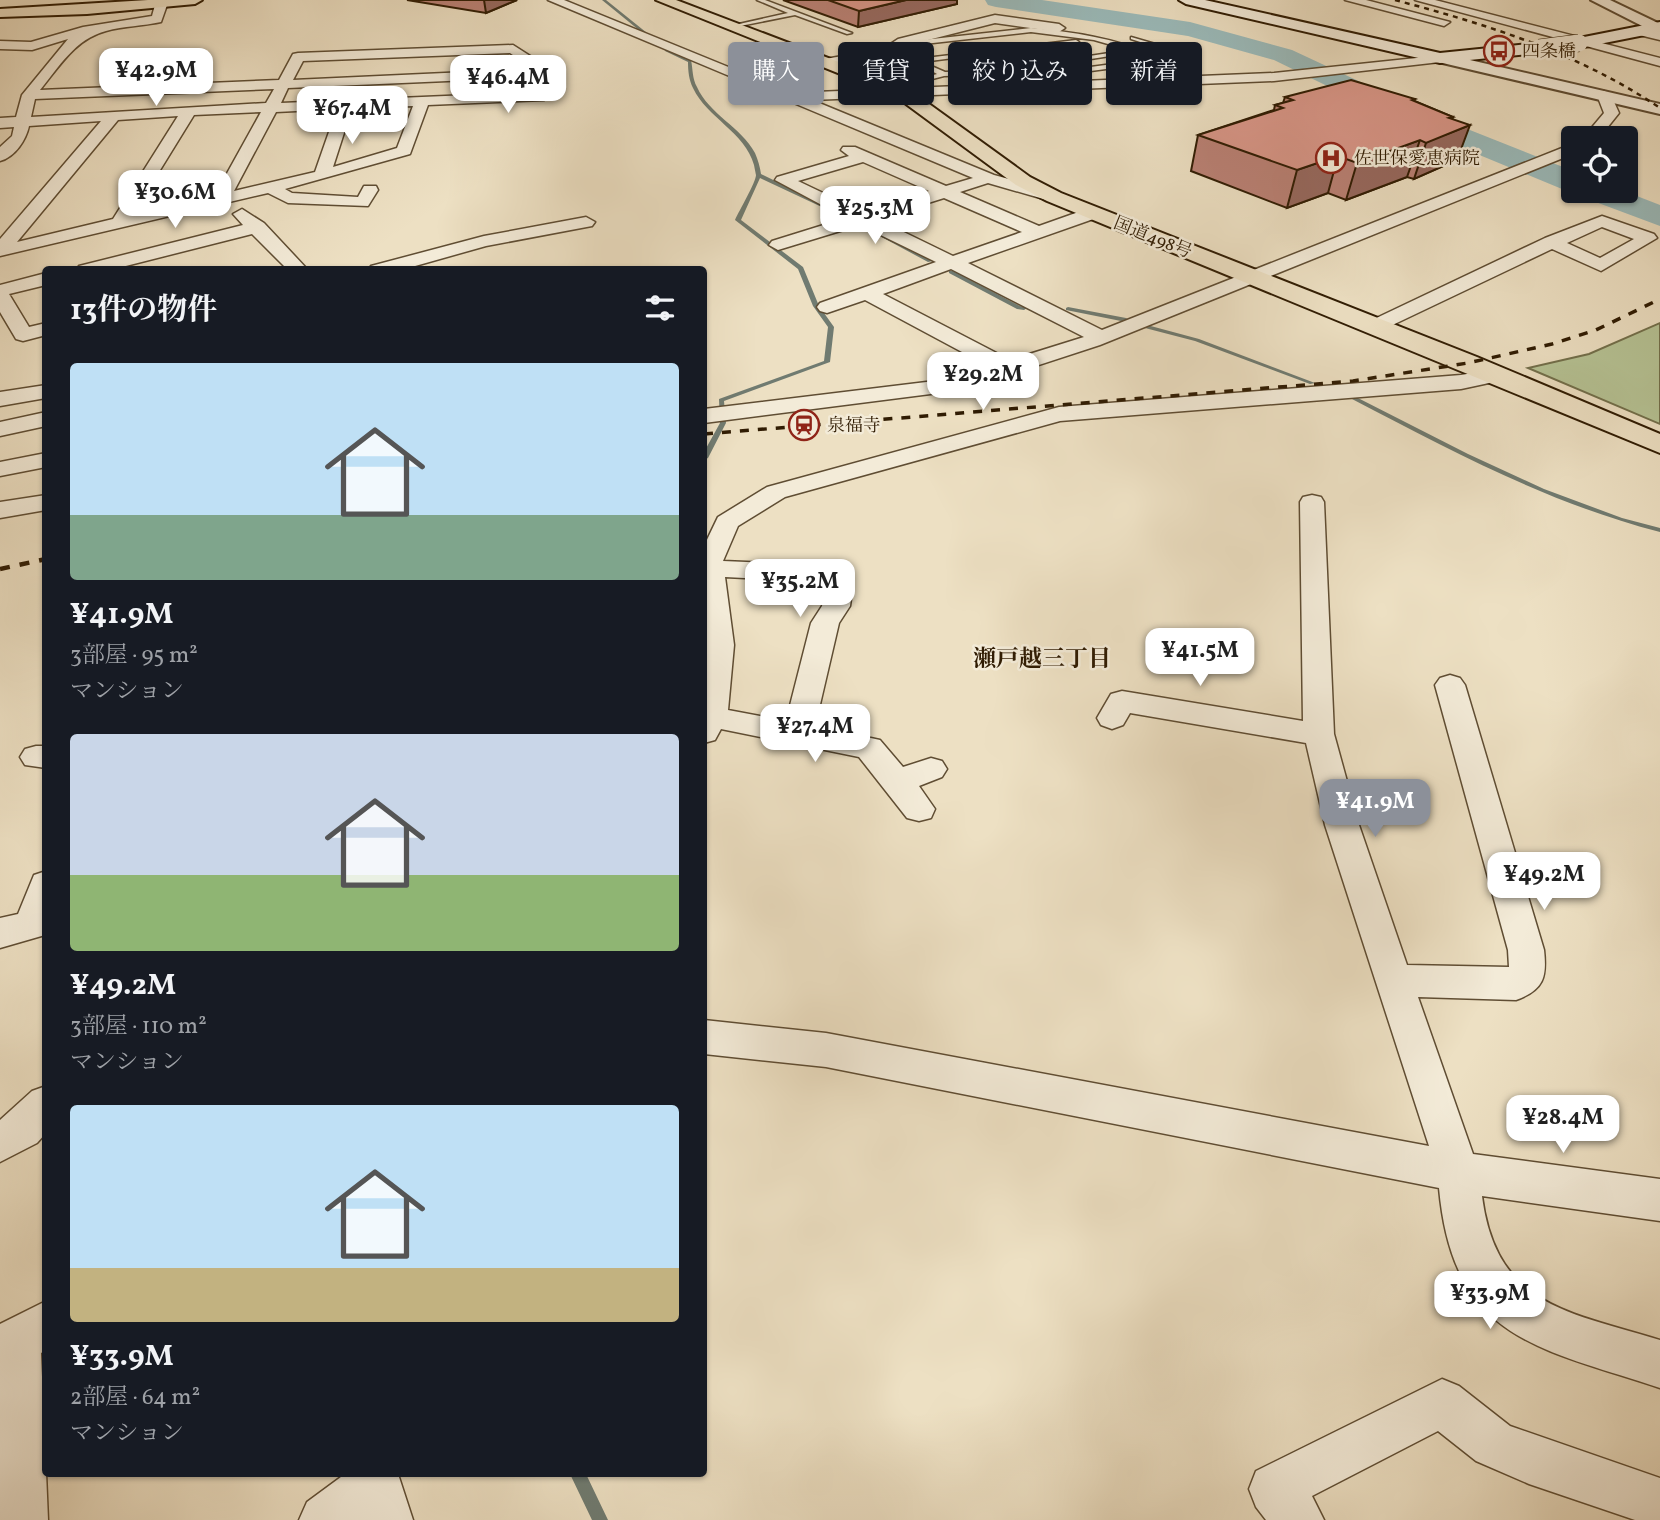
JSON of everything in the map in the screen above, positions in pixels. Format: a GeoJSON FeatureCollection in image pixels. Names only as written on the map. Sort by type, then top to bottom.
{"type":"FeatureCollection","features":[{"type":"Feature","properties":{"kind":"highway"},"geometry":{"type":"LineString","coordinates":[[0,13],[161,5],[195,0]]}},
{"type":"Feature","properties":{"kind":"highway","name":"国道498号"},"geometry":{"type":"LineString","coordinates":[[663,0],[838,68]]}},
{"type":"Feature","properties":{"kind":"highway","name":"国道498号"},"geometry":{"type":"LineString","coordinates":[[916,105],[1023,181],[1054,197],[1660,444]]}},
{"type":"Feature","properties":{"kind":"main road"},"geometry":{"type":"LineString","coordinates":[[1186,0],[1660,108]]}},
{"type":"Feature","properties":{"kind":"main road"},"geometry":{"type":"LineString","coordinates":[[1598,0],[1654,30]]}},
{"type":"Feature","properties":{"kind":"main road"},"geometry":{"type":"LineString","coordinates":[[1440,58],[1539,48],[1581,37],[1654,30]]}},
{"type":"Feature","properties":{"kind":"street"},"geometry":{"type":"LineString","coordinates":[[554,0],[728,72]]}},
{"type":"Feature","properties":{"kind":"street"},"geometry":{"type":"LineString","coordinates":[[1352,0],[1462,26]]}},
{"type":"Feature","properties":{"kind":"street"},"geometry":{"type":"LineString","coordinates":[[1421,0],[1581,37],[1660,62]]}},
{"type":"Feature","properties":{"kind":"street"},"geometry":{"type":"LineString","coordinates":[[1469,0],[1506,8]]}},
{"type":"Feature","properties":{"kind":"street"},"geometry":{"type":"LineString","coordinates":[[0,45],[32,46],[79,32],[157,19],[161,5]]}},
{"type":"Feature","properties":{"kind":"street"},"geometry":{"type":"LineString","coordinates":[[825,63],[887,52],[903,42],[995,19],[1059,28]]}},
{"type":"Feature","properties":{"kind":"street"},"geometry":{"type":"LineString","coordinates":[[0,156],[19,137],[29,95],[81,34],[91,31]]}},
{"type":"Feature","properties":{"kind":"street"},"geometry":{"type":"LineString","coordinates":[[1508,38],[1539,48]]}},
{"type":"Feature","properties":{"kind":"street"},"geometry":{"type":"LineString","coordinates":[[222,198],[298,57],[513,49],[547,73]]}},
{"type":"Feature","properties":{"kind":"street"},"geometry":{"type":"LineString","coordinates":[[1202,80],[1342,70],[1440,58]]}},
{"type":"Feature","properties":{"kind":"street"},"geometry":{"type":"LineString","coordinates":[[34,62],[57,60]]}},
{"type":"Feature","properties":{"kind":"street"},"geometry":{"type":"LineString","coordinates":[[29,95],[547,73]]}},
{"type":"Feature","properties":{"kind":"street"},"geometry":{"type":"LineString","coordinates":[[0,123],[189,111],[544,96],[547,73]]}},
{"type":"Feature","properties":{"kind":"street"},"geometry":{"type":"LineString","coordinates":[[934,89],[1106,83]]}},
{"type":"Feature","properties":{"kind":"street"},"geometry":{"type":"LineString","coordinates":[[1601,126],[1612,113],[1604,96]]}},
{"type":"Feature","properties":{"kind":"street"},"geometry":{"type":"LineString","coordinates":[[0,251],[322,175],[404,151],[422,101]]}},
{"type":"Feature","properties":{"kind":"street"},"geometry":{"type":"LineString","coordinates":[[322,175],[346,105]]}},
{"type":"Feature","properties":{"kind":"street"},"geometry":{"type":"LineString","coordinates":[[810,105],[988,178],[1054,197]]}},
{"type":"Feature","properties":{"kind":"street"},"geometry":{"type":"LineString","coordinates":[[118,225],[189,111]]}},
{"type":"Feature","properties":{"kind":"street"},"geometry":{"type":"LineString","coordinates":[[0,251],[114,116]]}},
{"type":"Feature","properties":{"kind":"street"},"geometry":{"type":"LineString","coordinates":[[1037,232],[856,154],[783,180],[1069,320],[1100,338]]}},
{"type":"Feature","properties":{"kind":"street"},"geometry":{"type":"LineString","coordinates":[[707,416],[954,385],[1100,338],[1561,154]]}},
{"type":"Feature","properties":{"kind":"street"},"geometry":{"type":"LineString","coordinates":[[778,245],[988,178]]}},
{"type":"Feature","properties":{"kind":"street"},"geometry":{"type":"LineString","coordinates":[[271,187],[288,198],[362,202],[370,190]]}},
{"type":"Feature","properties":{"kind":"street"},"geometry":{"type":"LineString","coordinates":[[222,198],[258,227],[295,266]]}},
{"type":"Feature","properties":{"kind":"street"},"geometry":{"type":"LineString","coordinates":[[827,307],[1093,212]]}},
{"type":"Feature","properties":{"kind":"street"},"geometry":{"type":"LineString","coordinates":[[393,266],[484,241],[586,222]]}},
{"type":"Feature","properties":{"kind":"street"},"geometry":{"type":"LineString","coordinates":[[102,266],[258,227]]}},
{"type":"Feature","properties":{"kind":"street"},"geometry":{"type":"LineString","coordinates":[[1375,326],[1551,242]]}},
{"type":"Feature","properties":{"kind":"street"},"geometry":{"type":"LineString","coordinates":[[42,280],[0,293],[7,322],[23,335],[42,330]]}},
{"type":"Feature","properties":{"kind":"street"},"geometry":{"type":"LineString","coordinates":[[866,293],[1009,368]]}},
{"type":"Feature","properties":{"kind":"street"},"geometry":{"type":"LineString","coordinates":[[919,809],[869,748],[799,734],[708,724],[720,645],[710,561],[727,522],[776,492],[1059,414],[1461,382],[1494,375]]}},
{"type":"Feature","properties":{"kind":"street"},"geometry":{"type":"LineString","coordinates":[[0,399],[42,392]]}},
{"type":"Feature","properties":{"kind":"street"},"geometry":{"type":"LineString","coordinates":[[0,429],[42,420]]}},
{"type":"Feature","properties":{"kind":"street"},"geometry":{"type":"LineString","coordinates":[[0,468],[42,461]]}},
{"type":"Feature","properties":{"kind":"street"},"geometry":{"type":"LineString","coordinates":[[1312,502],[1319,734],[1342,825],[1458,1172],[1465,1227],[1474,1256],[1492,1284],[1514,1308],[1546,1325],[1660,1364]]}},
{"type":"Feature","properties":{"kind":"street"},"geometry":{"type":"LineString","coordinates":[[0,510],[42,503]]}},
{"type":"Feature","properties":{"kind":"street"},"geometry":{"type":"LineString","coordinates":[[710,568],[768,571],[838,591],[836,606],[825,623],[799,734]]}},
{"type":"Feature","properties":{"kind":"street"},"geometry":{"type":"LineString","coordinates":[[1394,980],[1516,984],[1528,972],[1526,950],[1450,685]]}},
{"type":"Feature","properties":{"kind":"street"},"geometry":{"type":"LineString","coordinates":[[1122,700],[1319,734]]}},
{"type":"Feature","properties":{"kind":"street"},"geometry":{"type":"LineString","coordinates":[[897,782],[931,769]]}},
{"type":"Feature","properties":{"kind":"street"},"geometry":{"type":"LineString","coordinates":[[0,933],[32,925],[42,897]]}},
{"type":"Feature","properties":{"kind":"street"},"geometry":{"type":"LineString","coordinates":[[707,1037],[827,1050],[1458,1172],[1660,1200]]}},
{"type":"Feature","properties":{"kind":"street"},"geometry":{"type":"LineString","coordinates":[[0,1142],[22,1129],[42,1108]]}},
{"type":"Feature","properties":{"kind":"street"},"geometry":{"type":"LineString","coordinates":[[21,1338],[22,1520]]}},
{"type":"Feature","properties":{"kind":"street"},"geometry":{"type":"LineString","coordinates":[[1298,1520],[1274,1489],[1441,1403],[1493,1444],[1529,1459],[1660,1503]]}},
{"type":"Feature","properties":{"kind":"street"},"geometry":{"type":"LineString","coordinates":[[324,1520],[378,1492]]}},
{"type":"Feature","properties":{"kind":"lane"},"geometry":{"type":"LineString","coordinates":[[760,0],[849,33]]}},
{"type":"Feature","properties":{"kind":"lane"},"geometry":{"type":"LineString","coordinates":[[732,27],[795,13]]}},
{"type":"Feature","properties":{"kind":"lane"},"geometry":{"type":"LineString","coordinates":[[998,28],[1007,42]]}},
{"type":"Feature","properties":{"kind":"lane"},"geometry":{"type":"LineString","coordinates":[[923,42],[998,28],[1051,32],[1108,42]]}},
{"type":"Feature","properties":{"kind":"lane"},"geometry":{"type":"LineString","coordinates":[[970,30],[982,32],[990,41]]}},
{"type":"Feature","properties":{"kind":"lane"},"geometry":{"type":"LineString","coordinates":[[1014,30],[1033,42]]}},
{"type":"Feature","properties":{"kind":"lane"},"geometry":{"type":"LineString","coordinates":[[1088,42],[1130,37],[1145,42]]}},
{"type":"Feature","properties":{"kind":"lane"},"geometry":{"type":"LineString","coordinates":[[935,47],[990,41]]}},
{"type":"Feature","properties":{"kind":"lane"},"geometry":{"type":"LineString","coordinates":[[935,47],[948,51]]}},
{"type":"Feature","properties":{"kind":"lane"},"geometry":{"type":"LineString","coordinates":[[934,70],[944,74]]}},
{"type":"Feature","properties":{"kind":"lane"},"geometry":{"type":"LineString","coordinates":[[934,77],[948,74]]}},
{"type":"Feature","properties":{"kind":"green space"},"geometry":{"type":"Polygon","coordinates":[[[1660,323],[1660,424],[1528,368],[1589,354],[1660,323]]]}},
{"type":"Feature","properties":{"kind":"building"},"geometry":{"type":"Polygon","coordinates":[[[828,0],[906,0],[859,11],[828,0]]]}},
{"type":"Feature","properties":{"kind":"building"},"geometry":{"type":"Polygon","coordinates":[[[1351,80],[1415,99],[1412,100],[1470,125],[1426,143],[1420,140],[1357,163],[1338,156],[1297,170],[1198,135],[1283,108],[1275,105],[1293,100],[1285,97],[1351,80]]]}},
{"type":"Feature","properties":{"kind":"waterway"},"geometry":{"type":"LineString","coordinates":[[604,0],[646,34],[666,44],[666,50],[690,61],[690,75],[695,88],[711,110],[752,152],[759,175]]}},
{"type":"Feature","properties":{"kind":"waterway"},"geometry":{"type":"LineString","coordinates":[[996,0],[1190,29],[1283,55],[1417,119],[1561,177]]}},
{"type":"Feature","properties":{"kind":"waterway"},"geometry":{"type":"LineString","coordinates":[[707,452],[723,423],[721,400],[827,362],[831,327],[816,306],[801,268],[738,220],[759,175]]}},
{"type":"Feature","properties":{"kind":"waterway"},"geometry":{"type":"LineString","coordinates":[[759,175],[828,208]]}},
{"type":"Feature","properties":{"kind":"waterway"},"geometry":{"type":"LineString","coordinates":[[1627,203],[1660,216]]}},
{"type":"Feature","properties":{"kind":"waterway"},"geometry":{"type":"LineString","coordinates":[[878,233],[930,261]]}},
{"type":"Feature","properties":{"kind":"waterway"},"geometry":{"type":"LineString","coordinates":[[951,272],[1019,308],[1024,308]]}},
{"type":"Feature","properties":{"kind":"waterway"},"geometry":{"type":"LineString","coordinates":[[1068,309],[1126,320]]}},
{"type":"Feature","properties":{"kind":"waterway"},"geometry":{"type":"LineString","coordinates":[[1147,327],[1197,340],[1312,383]]}},
{"type":"Feature","properties":{"kind":"waterway"},"geometry":{"type":"LineString","coordinates":[[1354,398],[1541,490],[1580,506],[1660,530]]}},
{"type":"Feature","properties":{"kind":"waterway"},"geometry":{"type":"LineString","coordinates":[[579,1477],[600,1520]]}},
{"type":"Feature","properties":{"kind":"railway"},"geometry":{"type":"LineString","coordinates":[[1395,0],[1499,31],[1565,56],[1597,71],[1660,108]]}},
{"type":"Feature","properties":{"kind":"railway"},"geometry":{"type":"LineString","coordinates":[[707,434],[1353,381],[1468,363],[1552,344],[1596,330],[1660,299]]}},
{"type":"Feature","properties":{"kind":"railway"},"geometry":{"type":"LineString","coordinates":[[0,569],[42,560]]}},
{"type":"Feature","properties":{"kind":"place","name":"四条橋"},"geometry":{"type":"Point","coordinates":[1499,51]}},
{"type":"Feature","properties":{"kind":"place","name":"佐世保愛恵病院"},"geometry":{"type":"Point","coordinates":[1331,158]}},
{"type":"Feature","properties":{"kind":"place","name":"泉福寺"},"geometry":{"type":"Point","coordinates":[804,425]}},
{"type":"Feature","properties":{"kind":"district","name":"瀬戸越三丁目"},"geometry":{"type":"Point","coordinates":[1042,658]}}]}
